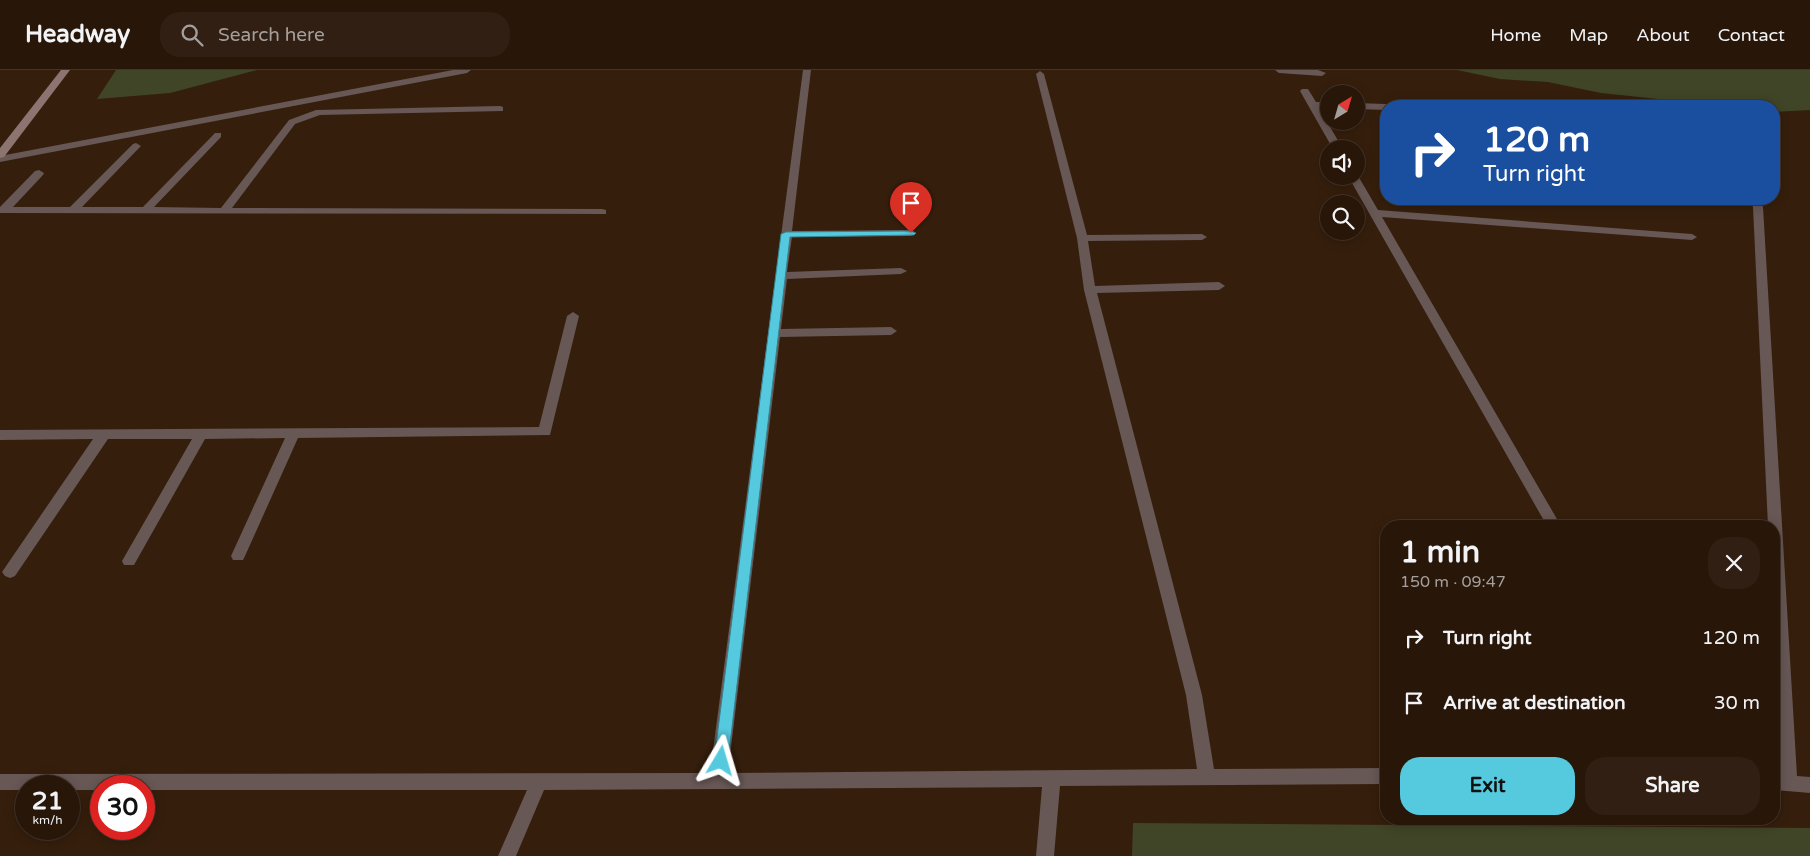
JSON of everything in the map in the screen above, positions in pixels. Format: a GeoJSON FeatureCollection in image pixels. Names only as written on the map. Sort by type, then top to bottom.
{"type":"FeatureCollection","features":[{"type":"Feature","properties":{"kind":"main road"},"geometry":{"type":"LineString","coordinates":[[0,155],[66,70]]}},
{"type":"Feature","properties":{"kind":"street"},"geometry":{"type":"LineString","coordinates":[[0,159],[467,70]]}},
{"type":"Feature","properties":{"kind":"street"},"geometry":{"type":"LineString","coordinates":[[718,781],[807,70]]}},
{"type":"Feature","properties":{"kind":"street"},"geometry":{"type":"LineString","coordinates":[[1279,70],[1322,73]]}},
{"type":"Feature","properties":{"kind":"street"},"geometry":{"type":"LineString","coordinates":[[1040,74],[1082,238],[1090,290],[1194,696],[1207,777]]}},
{"type":"Feature","properties":{"kind":"street"},"geometry":{"type":"LineString","coordinates":[[1305,91],[1333,140]]}},
{"type":"Feature","properties":{"kind":"street"},"geometry":{"type":"LineString","coordinates":[[1313,104],[1320,104]]}},
{"type":"Feature","properties":{"kind":"street"},"geometry":{"type":"LineString","coordinates":[[1365,106],[1380,106]]}},
{"type":"Feature","properties":{"kind":"street"},"geometry":{"type":"LineString","coordinates":[[225,210],[292,122],[319,112],[500,109]]}},
{"type":"Feature","properties":{"kind":"street"},"geometry":{"type":"LineString","coordinates":[[146,210],[218,135]]}},
{"type":"Feature","properties":{"kind":"street"},"geometry":{"type":"LineString","coordinates":[[73,210],[136,146]]}},
{"type":"Feature","properties":{"kind":"street"},"geometry":{"type":"LineString","coordinates":[[2,210],[39,173]]}},
{"type":"Feature","properties":{"kind":"street"},"geometry":{"type":"LineString","coordinates":[[1359,185],[1551,520]]}},
{"type":"Feature","properties":{"kind":"street"},"geometry":{"type":"LineString","coordinates":[[1757,205],[1770,520]]}},
{"type":"Feature","properties":{"kind":"street"},"geometry":{"type":"LineString","coordinates":[[2,210],[602,212]]}},
{"type":"Feature","properties":{"kind":"street"},"geometry":{"type":"LineString","coordinates":[[1374,213],[1692,237]]}},
{"type":"Feature","properties":{"kind":"street"},"geometry":{"type":"LineString","coordinates":[[786,234],[911,233]]}},
{"type":"Feature","properties":{"kind":"street"},"geometry":{"type":"LineString","coordinates":[[1082,238],[1202,237]]}},
{"type":"Feature","properties":{"kind":"street"},"geometry":{"type":"LineString","coordinates":[[781,276],[901,272]]}},
{"type":"Feature","properties":{"kind":"street"},"geometry":{"type":"LineString","coordinates":[[1090,290],[1220,286]]}},
{"type":"Feature","properties":{"kind":"street"},"geometry":{"type":"LineString","coordinates":[[1,436],[544,432],[573,316]]}},
{"type":"Feature","properties":{"kind":"street"},"geometry":{"type":"LineString","coordinates":[[774,333],[891,331]]}},
{"type":"Feature","properties":{"kind":"street"},"geometry":{"type":"LineString","coordinates":[[238,556],[294,433]]}},
{"type":"Feature","properties":{"kind":"street"},"geometry":{"type":"LineString","coordinates":[[10,572],[104,434]]}},
{"type":"Feature","properties":{"kind":"street"},"geometry":{"type":"LineString","coordinates":[[129,561],[201,434]]}},
{"type":"Feature","properties":{"kind":"street"},"geometry":{"type":"LineString","coordinates":[[1780,757],[1781,782],[1810,784]]}},
{"type":"Feature","properties":{"kind":"street"},"geometry":{"type":"LineString","coordinates":[[0,782],[539,782],[1380,776]]}},
{"type":"Feature","properties":{"kind":"street"},"geometry":{"type":"LineString","coordinates":[[1045,856],[1052,778]]}},
{"type":"Feature","properties":{"kind":"street"},"geometry":{"type":"LineString","coordinates":[[507,856],[539,782]]}},
{"type":"Feature","properties":{"kind":"green space"},"geometry":{"type":"Polygon","coordinates":[[[116,70],[257,70],[170,93],[97,99],[116,70]]]}},
{"type":"Feature","properties":{"kind":"green space"},"geometry":{"type":"Polygon","coordinates":[[[1457,70],[1810,70],[1810,110],[1780,112],[1780,100],[1668,100],[1601,93],[1548,82],[1500,79],[1457,70]]]}},
{"type":"Feature","properties":{"kind":"green space"},"geometry":{"type":"Polygon","coordinates":[[[1133,823],[1810,828],[1810,856],[1132,856],[1133,823]]]}},
{"type":"Feature","properties":{"kind":"route"},"geometry":{"type":"LineString","coordinates":[[721,761],[786,234],[911,233]]}}]}
